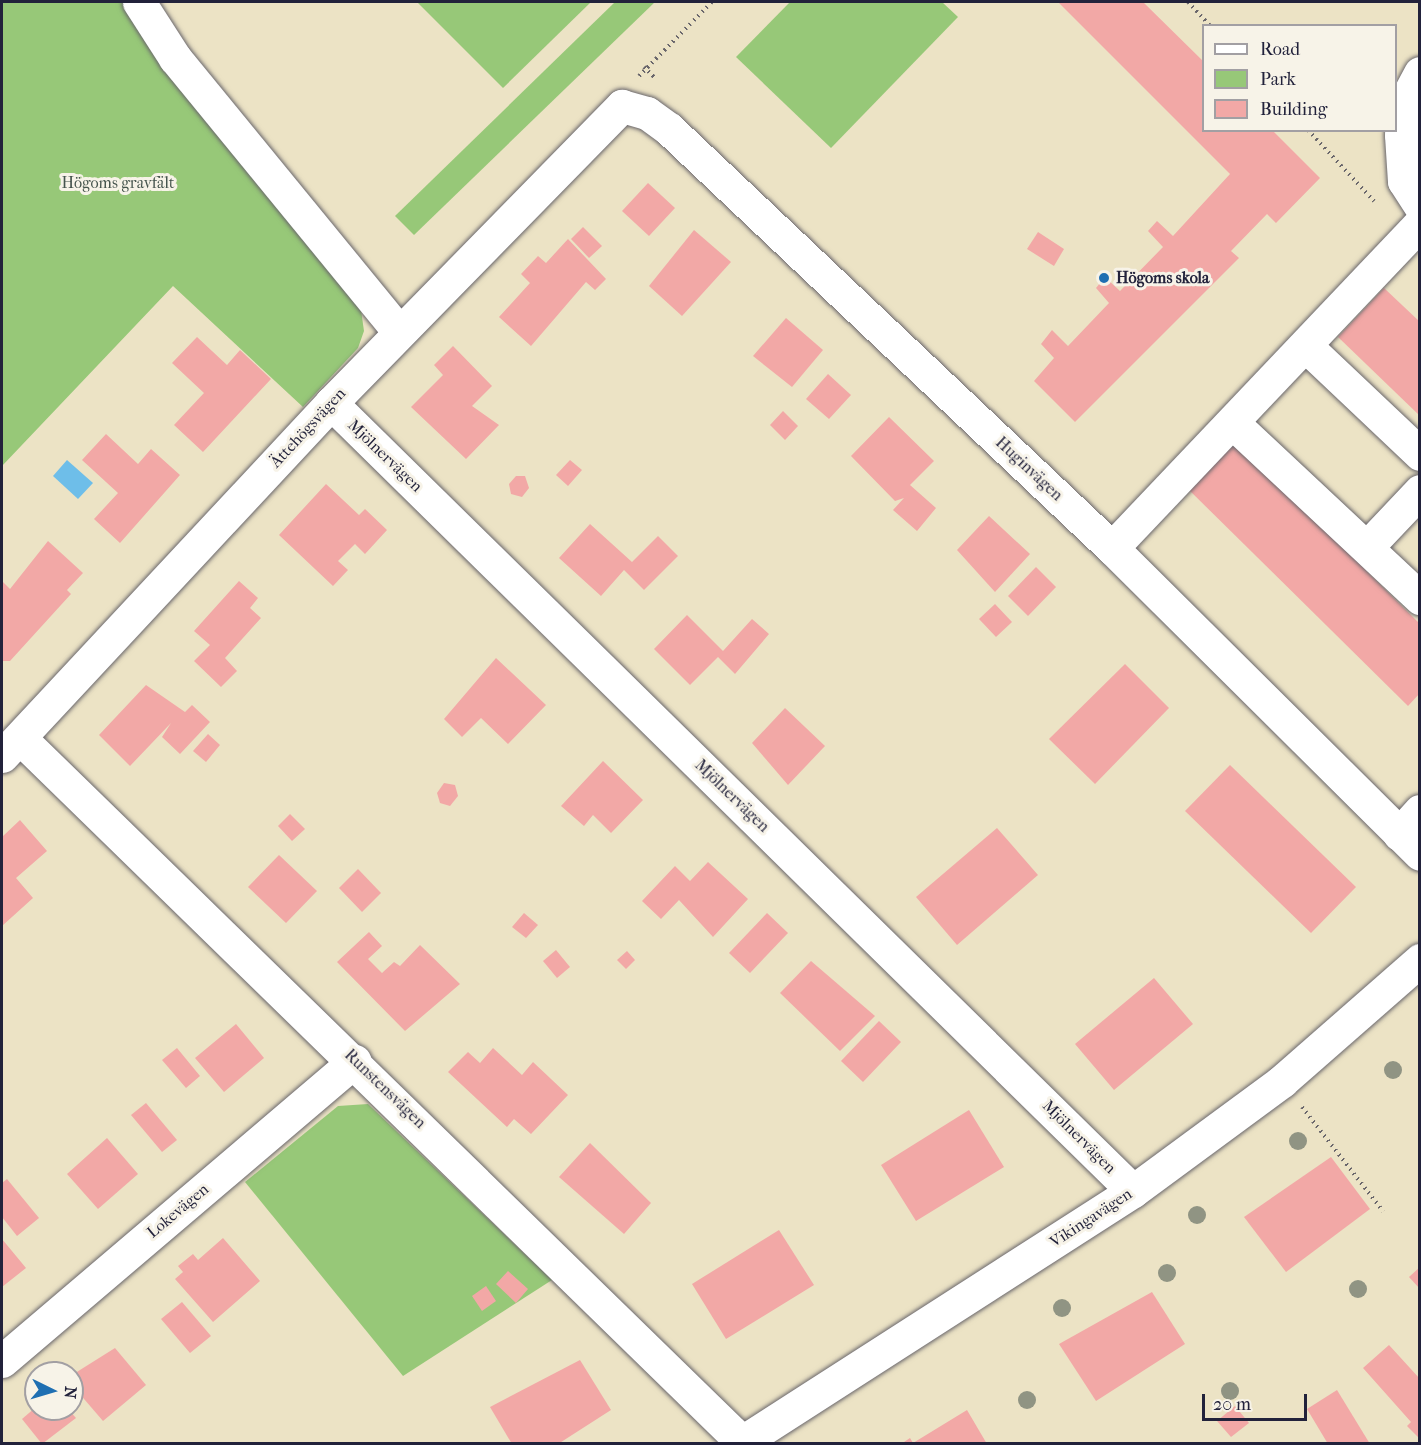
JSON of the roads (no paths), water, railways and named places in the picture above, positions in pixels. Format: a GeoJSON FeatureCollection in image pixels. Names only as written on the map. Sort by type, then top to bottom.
{"type":"FeatureCollection","features":[{"type":"Feature","properties":{"kind":"street"},"geometry":{"type":"LineString","coordinates":[[139,2],[175,58],[399,332]]}},
{"type":"Feature","properties":{"kind":"street"},"geometry":{"type":"LineString","coordinates":[[1419,73],[1407,97],[1401,135],[1404,181],[1419,206]]}},
{"type":"Feature","properties":{"kind":"street","name":"Ättehögsvägen"},"geometry":{"type":"LineString","coordinates":[[11,747],[330,403],[621,106]]}},
{"type":"Feature","properties":{"kind":"street","name":"Huginvägen"},"geometry":{"type":"LineString","coordinates":[[621,106],[647,113],[669,129],[1413,833]]}},
{"type":"Feature","properties":{"kind":"street"},"geometry":{"type":"LineString","coordinates":[[1112,548],[1307,347],[1413,230]]}},
{"type":"Feature","properties":{"kind":"street"},"geometry":{"type":"LineString","coordinates":[[1307,347],[1419,454]]}},
{"type":"Feature","properties":{"kind":"street","name":"Mjölnervägen"},"geometry":{"type":"LineString","coordinates":[[330,403],[1133,1191]]}},
{"type":"Feature","properties":{"kind":"street"},"geometry":{"type":"LineString","coordinates":[[1234,424],[1368,547],[1419,598]]}},
{"type":"Feature","properties":{"kind":"street"},"geometry":{"type":"LineString","coordinates":[[1368,547],[1419,491]]}},
{"type":"Feature","properties":{"kind":"street","name":"Runstensvägen"},"geometry":{"type":"LineString","coordinates":[[11,747],[355,1060],[742,1443]]}},
{"type":"Feature","properties":{"kind":"street","name":"Vikingavägen"},"geometry":{"type":"LineString","coordinates":[[742,1443],[1133,1191],[1282,1081],[1419,960]]}},
{"type":"Feature","properties":{"kind":"street","name":"Lokevägen"},"geometry":{"type":"LineString","coordinates":[[2,1361],[355,1060]]}},
{"type":"Feature","properties":{"kind":"water"},"geometry":{"type":"Polygon","coordinates":[[[67,460],[93,483],[78,499],[53,476],[67,460]]]}},
{"type":"Feature","properties":{"kind":"place","name":"Högoms skola"},"geometry":{"type":"Point","coordinates":[1104,278]}},
{"type":"Feature","properties":{"kind":"park label","name":"Högoms gravfält"},"geometry":{"type":"Point","coordinates":[118,183]}}]}
